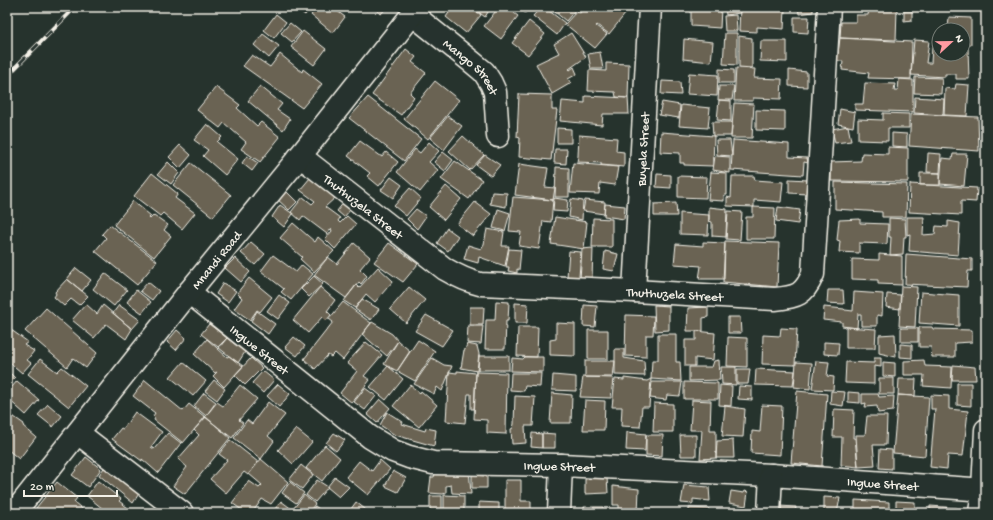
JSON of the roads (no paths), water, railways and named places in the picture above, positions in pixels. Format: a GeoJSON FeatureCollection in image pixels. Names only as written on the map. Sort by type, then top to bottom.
{"type":"FeatureCollection","features":[{"type":"Feature","properties":{"kind":"street","name":"Buyela Street"},"geometry":{"type":"LineString","coordinates":[[634,291],[650,7]]}},
{"type":"Feature","properties":{"kind":"street","name":"Thuthuzela Street"},"geometry":{"type":"LineString","coordinates":[[300,156],[445,269],[460,278],[480,284],[775,299],[790,298],[801,293],[808,286],[813,274],[828,7]]}},
{"type":"Feature","properties":{"kind":"street","name":"Mango Street"},"geometry":{"type":"LineString","coordinates":[[415,10],[484,72],[495,92],[498,136]]}},
{"type":"Feature","properties":{"kind":"street","name":"Mnandi Road"},"geometry":{"type":"LineString","coordinates":[[14,513],[415,10]]}},
{"type":"Feature","properties":{"kind":"street","name":"Ingwe Street"},"geometry":{"type":"LineString","coordinates":[[189,292],[370,437],[393,451],[410,458],[433,462],[561,465],[771,475],[985,490]]}},
{"type":"Feature","properties":{"kind":"street"},"geometry":{"type":"LineString","coordinates":[[980,513],[985,490],[986,430]]}},
{"type":"Feature","properties":{"kind":"street"},"geometry":{"type":"LineString","coordinates":[[78,433],[182,513]]}},
{"type":"Feature","properties":{"kind":"street"},"geometry":{"type":"LineString","coordinates":[[559,513],[561,465]]}},
{"type":"Feature","properties":{"kind":"street"},"geometry":{"type":"LineString","coordinates":[[769,513],[771,475]]}},
{"type":"Feature","properties":{"kind":"railway"},"geometry":{"type":"LineString","coordinates":[[7,76],[75,7]]}}]}
